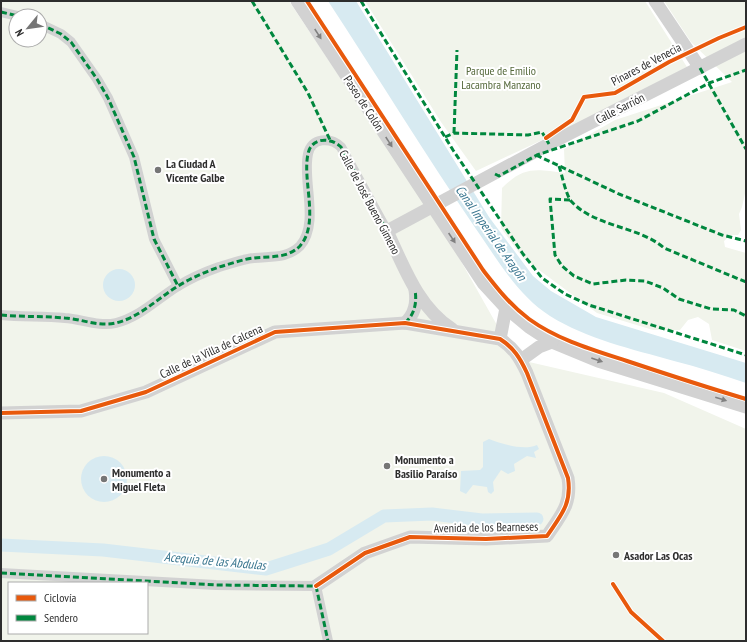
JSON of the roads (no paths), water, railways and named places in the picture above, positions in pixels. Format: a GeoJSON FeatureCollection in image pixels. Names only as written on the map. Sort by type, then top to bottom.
{"type":"FeatureCollection","features":[{"type":"Feature","properties":{"kind":"street","name":"Paseo de Colón"},"geometry":{"type":"LineString","coordinates":[[296,1],[430,206],[483,283],[506,308],[552,342],[598,361],[746,407]]}},
{"type":"Feature","properties":{"kind":"street"},"geometry":{"type":"LineString","coordinates":[[655,1],[700,68]]}},
{"type":"Feature","properties":{"kind":"street"},"geometry":{"type":"LineString","coordinates":[[48,28],[61,34],[71,42],[98,79],[108,98],[134,157],[154,239],[178,286]]}},
{"type":"Feature","properties":{"kind":"street","name":"Calle Sarrión"},"geometry":{"type":"LineString","coordinates":[[387,231],[549,144],[746,44]]}},
{"type":"Feature","properties":{"kind":"street","name":"Calle de José Bueno Gimeno"},"geometry":{"type":"LineString","coordinates":[[1,314],[65,318],[95,323],[115,323],[141,313],[178,286],[219,268],[253,258],[286,255],[300,246],[307,231],[309,221],[308,152],[312,146],[323,139],[330,140],[341,147],[387,231],[415,290],[428,308],[440,320],[456,331]]}},
{"type":"Feature","properties":{"kind":"street"},"geometry":{"type":"LineString","coordinates":[[405,323],[414,311],[416,298],[415,290]]}},
{"type":"Feature","properties":{"kind":"street"},"geometry":{"type":"LineString","coordinates":[[456,331],[500,339],[506,308]]}},
{"type":"Feature","properties":{"kind":"street","name":"Calle de la Villa de Calcena"},"geometry":{"type":"LineString","coordinates":[[1,413],[81,411],[146,392],[275,332],[405,323],[456,331]]}},
{"type":"Feature","properties":{"kind":"street","name":"Avenida de los Bearneses"},"geometry":{"type":"LineString","coordinates":[[316,586],[365,553],[410,537],[486,539],[547,536],[567,507],[570,489],[568,478],[521,360],[510,345],[500,339]]}},
{"type":"Feature","properties":{"kind":"street"},"geometry":{"type":"LineString","coordinates":[[521,360],[539,347],[552,342]]}},
{"type":"Feature","properties":{"kind":"street"},"geometry":{"type":"LineString","coordinates":[[1,573],[216,586],[316,586],[328,641]]}},
{"type":"Feature","properties":{"kind":"water","name":"Canal Imperial de Aragón"},"geometry":{"type":"Polygon","coordinates":[[[328,1],[356,1],[489,217],[533,276],[551,291],[596,317],[746,363],[746,383],[701,368],[626,348],[594,337],[564,324],[538,308],[518,288],[476,229],[328,1]]]}},
{"type":"Feature","properties":{"kind":"water"},"geometry":{"type":"Polygon","coordinates":[[[116,269],[122,269],[131,273],[135,285],[131,297],[122,301],[116,301],[107,297],[103,288],[103,282],[107,273],[116,269]]]}},
{"type":"Feature","properties":{"kind":"water"},"geometry":{"type":"Polygon","coordinates":[[[489,439],[506,445],[520,447],[532,447],[537,445],[539,449],[534,452],[536,458],[527,456],[514,464],[515,471],[508,474],[501,470],[493,482],[494,491],[491,494],[488,492],[487,487],[473,485],[466,494],[460,491],[461,471],[480,470],[483,467],[483,442],[489,439]]]}},
{"type":"Feature","properties":{"kind":"water"},"geometry":{"type":"Polygon","coordinates":[[[100,456],[108,456],[117,460],[123,466],[127,479],[123,492],[117,498],[108,502],[100,502],[91,498],[85,492],[81,483],[81,475],[85,466],[91,460],[100,456]]]}},
{"type":"Feature","properties":{"kind":"waterway","name":"Acequia de las Abdulas"},"geometry":{"type":"LineString","coordinates":[[1,545],[103,550],[266,569],[329,549],[384,516],[432,514],[482,520],[537,519]]}},
{"type":"Feature","properties":{"kind":"place","name":"La Ciudad A Vicente Galbe"},"geometry":{"type":"Point","coordinates":[158,170]}},
{"type":"Feature","properties":{"kind":"place","name":"Monumento a Basilio Paraíso"},"geometry":{"type":"Point","coordinates":[387,466]}},
{"type":"Feature","properties":{"kind":"place","name":"Monumento a Miguel Fleta"},"geometry":{"type":"Point","coordinates":[104,479]}},
{"type":"Feature","properties":{"kind":"place","name":"Asador Las Ocas"},"geometry":{"type":"Point","coordinates":[616,555]}},
{"type":"Feature","properties":{"kind":"park label","name":"Parque de Emilio Lacambra Manzano"},"geometry":{"type":"Point","coordinates":[501,77]}}]}
